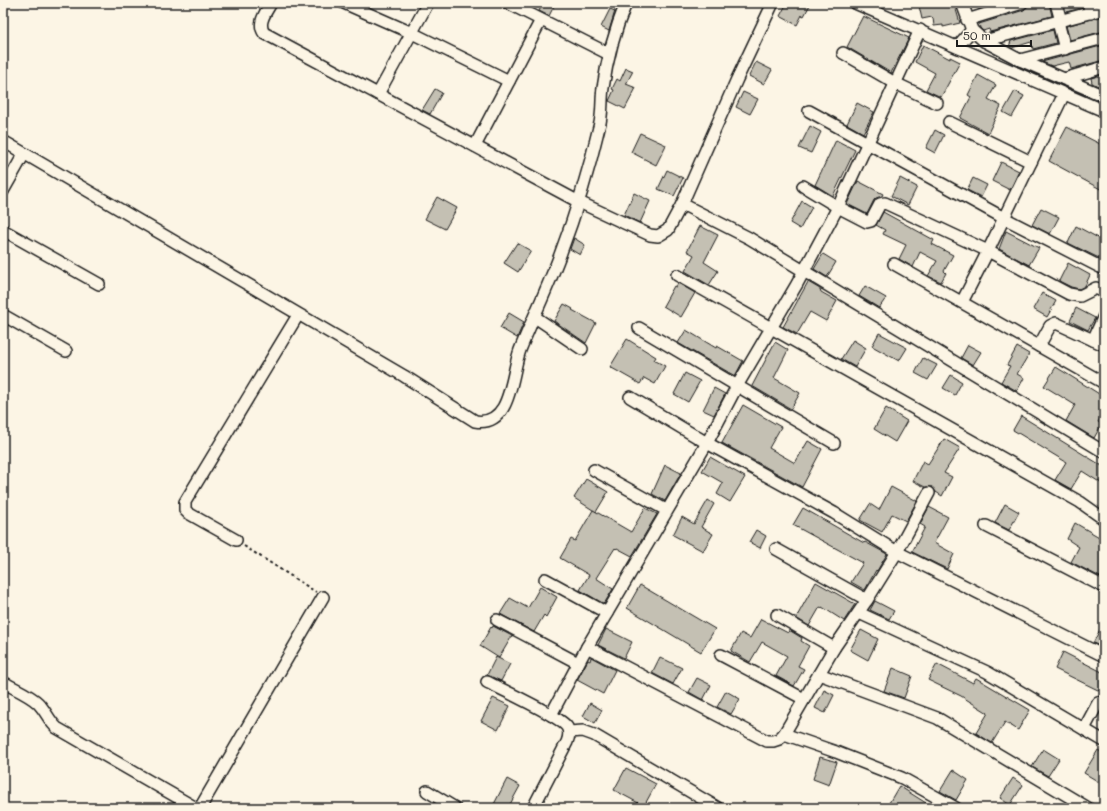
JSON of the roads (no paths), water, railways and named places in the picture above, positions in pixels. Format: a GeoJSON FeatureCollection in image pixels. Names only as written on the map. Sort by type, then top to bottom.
{"type":"FeatureCollection","features":[{"type":"Feature","properties":{"kind":"street"},"geometry":{"type":"LineString","coordinates":[[271,3],[261,22],[262,30],[264,32],[579,202],[650,235],[658,236],[668,230],[682,204],[737,79],[773,3]]}},
{"type":"Feature","properties":{"kind":"street"},"geometry":{"type":"LineString","coordinates":[[344,3],[412,33],[509,81]]}},
{"type":"Feature","properties":{"kind":"street"},"geometry":{"type":"LineString","coordinates":[[378,94],[428,3]]}},
{"type":"Feature","properties":{"kind":"street"},"geometry":{"type":"LineString","coordinates":[[508,3],[609,54]]}},
{"type":"Feature","properties":{"kind":"street"},"geometry":{"type":"LineString","coordinates":[[3,141],[404,376],[476,421],[488,421],[497,416],[503,410],[507,401],[520,352],[560,255],[579,202],[600,125],[602,89],[609,54],[626,3]]}},
{"type":"Feature","properties":{"kind":"street"},"geometry":{"type":"LineString","coordinates":[[855,3],[1104,111]]}},
{"type":"Feature","properties":{"kind":"street"},"geometry":{"type":"LineString","coordinates":[[962,3],[969,25],[984,41],[1020,60],[1103,95]]}},
{"type":"Feature","properties":{"kind":"street"},"geometry":{"type":"LineString","coordinates":[[957,47],[969,25],[1003,6],[1022,3]]}},
{"type":"Feature","properties":{"kind":"street"},"geometry":{"type":"LineString","coordinates":[[1056,3],[1065,49]]}},
{"type":"Feature","properties":{"kind":"street"},"geometry":{"type":"LineString","coordinates":[[984,41],[1060,22],[1090,8],[1104,9]]}},
{"type":"Feature","properties":{"kind":"street"},"geometry":{"type":"LineString","coordinates":[[475,146],[541,20]]}},
{"type":"Feature","properties":{"kind":"street"},"geometry":{"type":"LineString","coordinates":[[551,715],[606,613],[707,443],[737,386],[772,328],[838,207],[866,143],[920,30]]}},
{"type":"Feature","properties":{"kind":"street"},"geometry":{"type":"LineString","coordinates":[[1020,60],[1104,38]]}},
{"type":"Feature","properties":{"kind":"street"},"geometry":{"type":"LineString","coordinates":[[843,53],[895,83],[937,103]]}},
{"type":"Feature","properties":{"kind":"street"},"geometry":{"type":"LineString","coordinates":[[1064,79],[1104,67]]}},
{"type":"Feature","properties":{"kind":"street"},"geometry":{"type":"LineString","coordinates":[[962,302],[1064,94]]}},
{"type":"Feature","properties":{"kind":"street"},"geometry":{"type":"LineString","coordinates":[[809,112],[1004,218],[1104,268]]}},
{"type":"Feature","properties":{"kind":"street"},"geometry":{"type":"LineString","coordinates":[[949,122],[1031,162]]}},
{"type":"Feature","properties":{"kind":"street"},"geometry":{"type":"LineString","coordinates":[[3,191],[24,154]]}},
{"type":"Feature","properties":{"kind":"street"},"geometry":{"type":"LineString","coordinates":[[803,186],[867,222],[871,221],[880,204],[885,203],[988,251],[1068,294],[1080,296],[1096,288],[1104,292]]}},
{"type":"Feature","properties":{"kind":"street"},"geometry":{"type":"LineString","coordinates":[[682,204],[748,238],[804,270],[1104,452]]}},
{"type":"Feature","properties":{"kind":"street"},"geometry":{"type":"LineString","coordinates":[[3,230],[99,284]]}},
{"type":"Feature","properties":{"kind":"street"},"geometry":{"type":"LineString","coordinates":[[894,264],[1104,383]]}},
{"type":"Feature","properties":{"kind":"street"},"geometry":{"type":"LineString","coordinates":[[677,275],[1080,502],[1104,519]]}},
{"type":"Feature","properties":{"kind":"street"},"geometry":{"type":"LineString","coordinates":[[236,540],[188,513],[185,510],[185,502],[298,314]]}},
{"type":"Feature","properties":{"kind":"street"},"geometry":{"type":"LineString","coordinates":[[3,315],[66,351]]}},
{"type":"Feature","properties":{"kind":"street"},"geometry":{"type":"LineString","coordinates":[[1093,340],[1104,316]]}},
{"type":"Feature","properties":{"kind":"street"},"geometry":{"type":"LineString","coordinates":[[535,317],[582,349]]}},
{"type":"Feature","properties":{"kind":"street"},"geometry":{"type":"LineString","coordinates":[[1039,346],[1050,326],[1056,323],[1104,345]]}},
{"type":"Feature","properties":{"kind":"street"},"geometry":{"type":"LineString","coordinates":[[639,328],[834,443]]}},
{"type":"Feature","properties":{"kind":"street"},"geometry":{"type":"LineString","coordinates":[[630,397],[707,443],[834,513],[898,552],[1104,656]]}},
{"type":"Feature","properties":{"kind":"street"},"geometry":{"type":"LineString","coordinates":[[594,470],[666,510]]}},
{"type":"Feature","properties":{"kind":"street"},"geometry":{"type":"LineString","coordinates":[[587,647],[767,741],[779,739],[784,734],[834,648],[859,613],[898,552],[929,493]]}},
{"type":"Feature","properties":{"kind":"street"},"geometry":{"type":"LineString","coordinates":[[986,526],[1104,587]]}},
{"type":"Feature","properties":{"kind":"street"},"geometry":{"type":"LineString","coordinates":[[776,549],[867,600]]}},
{"type":"Feature","properties":{"kind":"street"},"geometry":{"type":"LineString","coordinates":[[545,579],[606,613]]}},
{"type":"Feature","properties":{"kind":"street"},"geometry":{"type":"LineString","coordinates":[[3,682],[37,701],[51,723],[57,728],[200,806],[323,597]]}},
{"type":"Feature","properties":{"kind":"street"},"geometry":{"type":"LineString","coordinates":[[859,613],[987,672],[1104,741]]}},
{"type":"Feature","properties":{"kind":"street"},"geometry":{"type":"LineString","coordinates":[[777,615],[834,648]]}},
{"type":"Feature","properties":{"kind":"street"},"geometry":{"type":"LineString","coordinates":[[497,620],[578,663]]}},
{"type":"Feature","properties":{"kind":"street"},"geometry":{"type":"LineString","coordinates":[[721,655],[804,699]]}},
{"type":"Feature","properties":{"kind":"street"},"geometry":{"type":"LineString","coordinates":[[819,674],[936,718],[1088,808]]}},
{"type":"Feature","properties":{"kind":"street"},"geometry":{"type":"LineString","coordinates":[[487,682],[551,715],[564,723],[569,732],[567,742],[533,808]]}},
{"type":"Feature","properties":{"kind":"street"},"geometry":{"type":"LineString","coordinates":[[1084,729],[1098,703],[1104,702]]}},
{"type":"Feature","properties":{"kind":"street"},"geometry":{"type":"LineString","coordinates":[[569,732],[583,731],[594,735],[718,808]]}},
{"type":"Feature","properties":{"kind":"street"},"geometry":{"type":"LineString","coordinates":[[784,734],[836,752],[902,778],[956,808]]}},
{"type":"Feature","properties":{"kind":"street"},"geometry":{"type":"LineString","coordinates":[[427,791],[455,808]]}}]}
